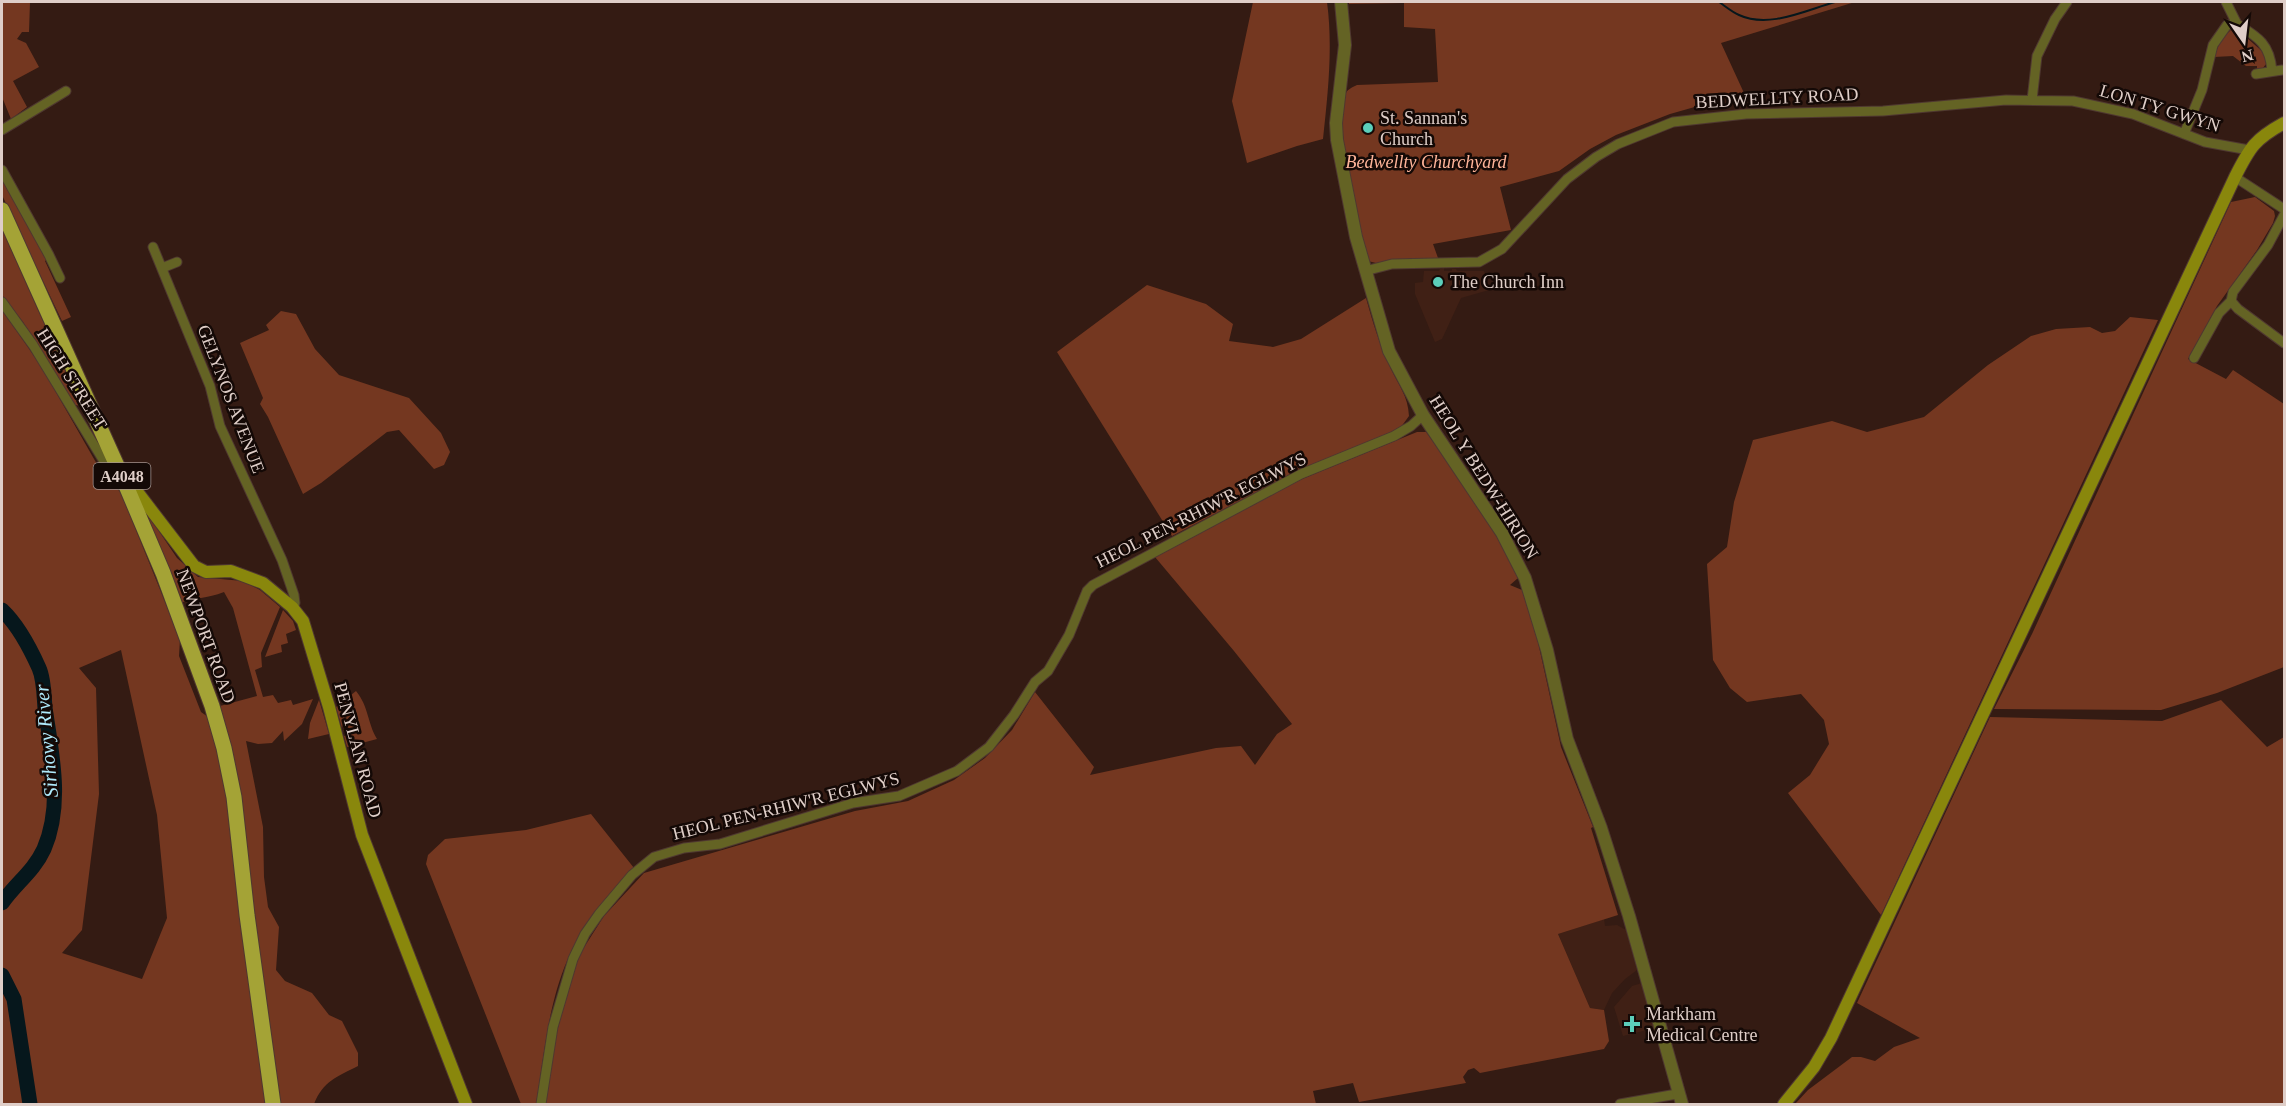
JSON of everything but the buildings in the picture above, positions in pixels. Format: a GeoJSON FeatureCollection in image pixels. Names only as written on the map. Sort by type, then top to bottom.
{"type":"FeatureCollection","features":[{"type":"Feature","properties":{"kind":"main road"},"geometry":{"type":"LineString","coordinates":[[1784,1104],[1814,1067],[1831,1038],[2235,177],[2257,140],[2284,123]]}},
{"type":"Feature","properties":{"kind":"main road","name":"NEWPORT ROAD"},"geometry":{"type":"LineString","coordinates":[[2,210],[163,573],[198,665],[224,748],[234,797],[247,915],[273,1104]]}},
{"type":"Feature","properties":{"kind":"main road","name":"PENYLAN ROAD"},"geometry":{"type":"LineString","coordinates":[[127,488],[132,486],[135,489],[194,566],[206,572],[231,571],[263,583],[292,607],[303,621],[329,707],[362,835],[466,1104]]}},
{"type":"Feature","properties":{"kind":"street","name":"HEOL Y BEDW-HIRION"},"geometry":{"type":"LineString","coordinates":[[1341,2],[1345,45],[1336,123],[1337,140],[1356,237],[1389,351],[1424,415],[1502,533],[1526,578],[1547,650],[1567,739],[1629,916],[1679,1099]]}},
{"type":"Feature","properties":{"kind":"street"},"geometry":{"type":"LineString","coordinates":[[2032,100],[2037,56],[2055,19],[2067,2]]}},
{"type":"Feature","properties":{"kind":"street"},"geometry":{"type":"LineString","coordinates":[[2226,2],[2237,24],[2253,33],[2266,46],[2272,71]]}},
{"type":"Feature","properties":{"kind":"street"},"geometry":{"type":"LineString","coordinates":[[2184,134],[2202,90],[2212,45],[2227,25],[2237,24]]}},
{"type":"Feature","properties":{"kind":"street"},"geometry":{"type":"LineString","coordinates":[[2256,74],[2282,70]]}},
{"type":"Feature","properties":{"kind":"street"},"geometry":{"type":"LineString","coordinates":[[2,130],[66,91]]}},
{"type":"Feature","properties":{"kind":"street","name":"BEDWELLTY ROAD"},"geometry":{"type":"LineString","coordinates":[[1365,271],[1399,263],[1479,262],[1491,256],[1508,242],[1567,179],[1596,157],[1618,144],[1673,122],[1746,114],[1883,111],[1988,101]]}},
{"type":"Feature","properties":{"kind":"street","name":"LON TY GWYN"},"geometry":{"type":"LineString","coordinates":[[1988,101],[2073,101],[2101,106],[2133,114],[2205,142],[2249,150]]}},
{"type":"Feature","properties":{"kind":"street"},"geometry":{"type":"LineString","coordinates":[[2,170],[60,278]]}},
{"type":"Feature","properties":{"kind":"street"},"geometry":{"type":"LineString","coordinates":[[2235,177],[2284,209]]}},
{"type":"Feature","properties":{"kind":"street"},"geometry":{"type":"LineString","coordinates":[[2194,358],[2219,313],[2231,301],[2233,292],[2268,245],[2284,215]]}},
{"type":"Feature","properties":{"kind":"street","name":"GELYNOS AVENUE"},"geometry":{"type":"LineString","coordinates":[[153,247],[210,386],[220,426],[282,560],[294,595],[295,603],[292,607]]}},
{"type":"Feature","properties":{"kind":"street"},"geometry":{"type":"LineString","coordinates":[[162,268],[177,262]]}},
{"type":"Feature","properties":{"kind":"street"},"geometry":{"type":"LineString","coordinates":[[2231,301],[2238,309],[2284,343]]}},
{"type":"Feature","properties":{"kind":"street","name":"HIGH STREET"},"geometry":{"type":"LineString","coordinates":[[2,302],[33,345],[105,464],[112,467],[117,465]]}},
{"type":"Feature","properties":{"kind":"street","name":"HEOL PEN-RHIW'R EGLWYS"},"geometry":{"type":"LineString","coordinates":[[542,1104],[553,1027],[573,958],[585,934],[599,914],[632,875],[654,857],[684,848],[720,844],[853,803],[900,796],[957,771],[989,747],[1014,715],[1035,682],[1048,671],[1058,657],[1087,591],[1093,585],[1301,474],[1394,436],[1424,415]]}},
{"type":"Feature","properties":{"kind":"street"},"geometry":{"type":"LineString","coordinates":[[1620,1104],[1679,1099]]}},
{"type":"Feature","properties":{"kind":"shaded area"},"geometry":{"type":"Polygon","coordinates":[[[1444,268],[1444,271],[1456,269],[1457,271],[1484,271],[1489,290],[1461,298],[1442,339],[1435,342],[1415,294],[1415,283],[1423,282],[1424,271],[1439,271],[1444,268]]]}},
{"type":"Feature","properties":{"kind":"shaded area"},"geometry":{"type":"Polygon","coordinates":[[[1604,919],[1605,926],[1617,925],[1626,930],[1637,970],[1612,993],[1604,1010],[1590,1008],[1558,934],[1604,919]]]}},
{"type":"Feature","properties":{"kind":"shaded area"},"geometry":{"type":"Polygon","coordinates":[[[1642,983],[1655,1028],[1623,1036],[1614,1007],[1632,986],[1642,983]]]}},
{"type":"Feature","properties":{"kind":"green space"},"geometry":{"type":"Polygon","coordinates":[[[2,2],[30,2],[29,32],[22,32],[17,39],[26,43],[39,67],[13,81],[27,107],[11,119],[2,97],[2,2]]]}},
{"type":"Feature","properties":{"kind":"green space","name":"Bedwellty Churchyard"},"geometry":{"type":"Polygon","coordinates":[[[1253,2],[1327,2],[1330,36],[1329,70],[1323,139],[1247,163],[1232,101],[1253,2]]]}},
{"type":"Feature","properties":{"kind":"green space"},"geometry":{"type":"Polygon","coordinates":[[[1349,2],[1855,2],[1721,43],[1744,93],[1670,114],[1616,135],[1590,149],[1559,171],[1500,187],[1511,230],[1433,244],[1438,258],[1414,258],[1376,263],[1368,261],[1365,257],[1344,147],[1343,105],[1347,92],[1357,85],[1438,82],[1435,29],[1404,27],[1404,3],[1349,4],[1349,2]]]}},
{"type":"Feature","properties":{"kind":"green space"},"geometry":{"type":"Polygon","coordinates":[[[2232,29],[2237,29],[2264,53],[2266,64],[2263,68],[2246,66],[2233,56],[2214,57],[2221,39],[2232,29]]]}},
{"type":"Feature","properties":{"kind":"green space"},"geometry":{"type":"Polygon","coordinates":[[[2,177],[47,259],[45,261],[71,317],[62,321],[2,195],[2,177]]]}},
{"type":"Feature","properties":{"kind":"green space"},"geometry":{"type":"Polygon","coordinates":[[[2255,197],[2274,211],[2273,223],[2257,250],[2217,306],[2188,359],[2226,379],[2233,370],[2284,404],[2284,667],[2217,693],[2161,710],[1994,709],[2032,634],[2231,202],[2255,197]]]}},
{"type":"Feature","properties":{"kind":"green space"},"geometry":{"type":"Polygon","coordinates":[[[2,229],[82,406],[75,405],[23,322],[2,295],[2,229]]]}},
{"type":"Feature","properties":{"kind":"green space"},"geometry":{"type":"Polygon","coordinates":[[[1147,285],[1206,304],[1233,324],[1229,341],[1273,347],[1301,339],[1366,298],[1383,352],[1405,397],[1409,416],[1401,427],[1393,432],[1297,471],[1172,536],[1057,352],[1147,285]]]}},
{"type":"Feature","properties":{"kind":"green space"},"geometry":{"type":"Polygon","coordinates":[[[2,310],[41,366],[98,466],[121,493],[180,639],[179,656],[201,712],[211,719],[222,759],[268,1104],[2,1104],[2,310]],[[121,650],[79,668],[96,688],[99,794],[82,930],[62,953],[142,979],[167,918],[157,815],[121,650]]]}},
{"type":"Feature","properties":{"kind":"green space"},"geometry":{"type":"Polygon","coordinates":[[[281,311],[296,314],[315,349],[339,375],[409,398],[441,433],[450,452],[444,465],[434,469],[399,430],[387,432],[321,483],[303,494],[260,404],[263,398],[240,343],[269,330],[266,325],[281,311]]]}},
{"type":"Feature","properties":{"kind":"green space"},"geometry":{"type":"Polygon","coordinates":[[[2130,317],[2158,320],[1881,915],[1788,793],[1810,775],[1829,744],[1824,720],[1801,694],[1747,702],[1730,688],[1713,660],[1707,564],[1727,547],[1734,502],[1753,440],[1832,421],[1867,432],[1924,417],[1988,365],[2031,336],[2056,329],[2090,327],[2102,333],[2115,331],[2130,317]]]}},
{"type":"Feature","properties":{"kind":"green space"},"geometry":{"type":"Polygon","coordinates":[[[1417,432],[1426,432],[1465,484],[1500,540],[1518,578],[1510,585],[1522,590],[1538,642],[1561,747],[1593,827],[1591,828],[1618,915],[1558,934],[1590,1008],[1604,1010],[1609,1041],[1604,1049],[1480,1073],[1474,1068],[1468,1070],[1463,1077],[1466,1083],[1359,1102],[1353,1083],[1313,1091],[1316,1104],[545,1104],[552,1050],[576,960],[604,916],[644,873],[855,811],[908,801],[954,780],[985,758],[1012,730],[1035,692],[1094,767],[1090,775],[1216,748],[1241,746],[1255,765],[1277,734],[1292,724],[1155,557],[1228,515],[1302,479],[1417,432]]]}},
{"type":"Feature","properties":{"kind":"green space"},"geometry":{"type":"Polygon","coordinates":[[[138,500],[177,558],[198,577],[243,581],[260,590],[280,607],[261,653],[262,667],[255,670],[263,697],[273,695],[278,703],[291,700],[293,705],[313,699],[302,724],[284,741],[283,731],[272,743],[258,744],[246,741],[263,827],[264,877],[268,907],[279,927],[276,970],[285,981],[312,993],[329,1015],[342,1021],[358,1053],[358,1066],[326,1085],[314,1104],[281,1104],[232,755],[220,706],[257,696],[233,608],[224,592],[181,603],[138,500]]]}},
{"type":"Feature","properties":{"kind":"green space"},"geometry":{"type":"Polygon","coordinates":[[[283,610],[293,621],[296,630],[286,634],[288,643],[281,645],[282,652],[265,657],[283,610]]]}},
{"type":"Feature","properties":{"kind":"green space"},"geometry":{"type":"Polygon","coordinates":[[[356,691],[377,739],[347,747],[344,736],[352,734],[351,730],[343,731],[347,712],[342,728],[336,707],[356,691]]]}},
{"type":"Feature","properties":{"kind":"green space"},"geometry":{"type":"Polygon","coordinates":[[[319,700],[329,734],[308,739],[310,723],[319,700]]]}},
{"type":"Feature","properties":{"kind":"green space"},"geometry":{"type":"Polygon","coordinates":[[[2221,700],[2267,747],[2284,737],[2284,1104],[1795,1104],[1808,1090],[1852,1057],[1875,1061],[1894,1047],[1920,1038],[1857,1003],[1990,717],[2162,721],[2221,700]]]}},
{"type":"Feature","properties":{"kind":"green space"},"geometry":{"type":"Polygon","coordinates":[[[591,814],[634,868],[596,911],[573,948],[555,995],[536,1104],[521,1104],[426,864],[428,855],[445,839],[526,830],[591,814]]]}},
{"type":"Feature","properties":{"kind":"waterway"},"geometry":{"type":"LineString","coordinates":[[1719,2],[1739,15],[1763,20],[1787,17],[1835,2]]}},
{"type":"Feature","properties":{"kind":"waterway","name":"Sirhowy River"},"geometry":{"type":"LineString","coordinates":[[2,610],[23,637],[41,672],[53,761],[55,797],[50,832],[44,849],[35,864],[2,903]]}},
{"type":"Feature","properties":{"kind":"waterway","name":"Sirhowy River"},"geometry":{"type":"LineString","coordinates":[[2,975],[14,999],[30,1104]]}},
{"type":"Feature","properties":{"kind":"place","name":"St. Sannan's Church"},"geometry":{"type":"Point","coordinates":[1368,128]}},
{"type":"Feature","properties":{"kind":"place","name":"The Church Inn"},"geometry":{"type":"Point","coordinates":[1438,282]}},
{"type":"Feature","properties":{"kind":"place","name":"Markham Medical Centre"},"geometry":{"type":"Point","coordinates":[1632,1024]}}]}
